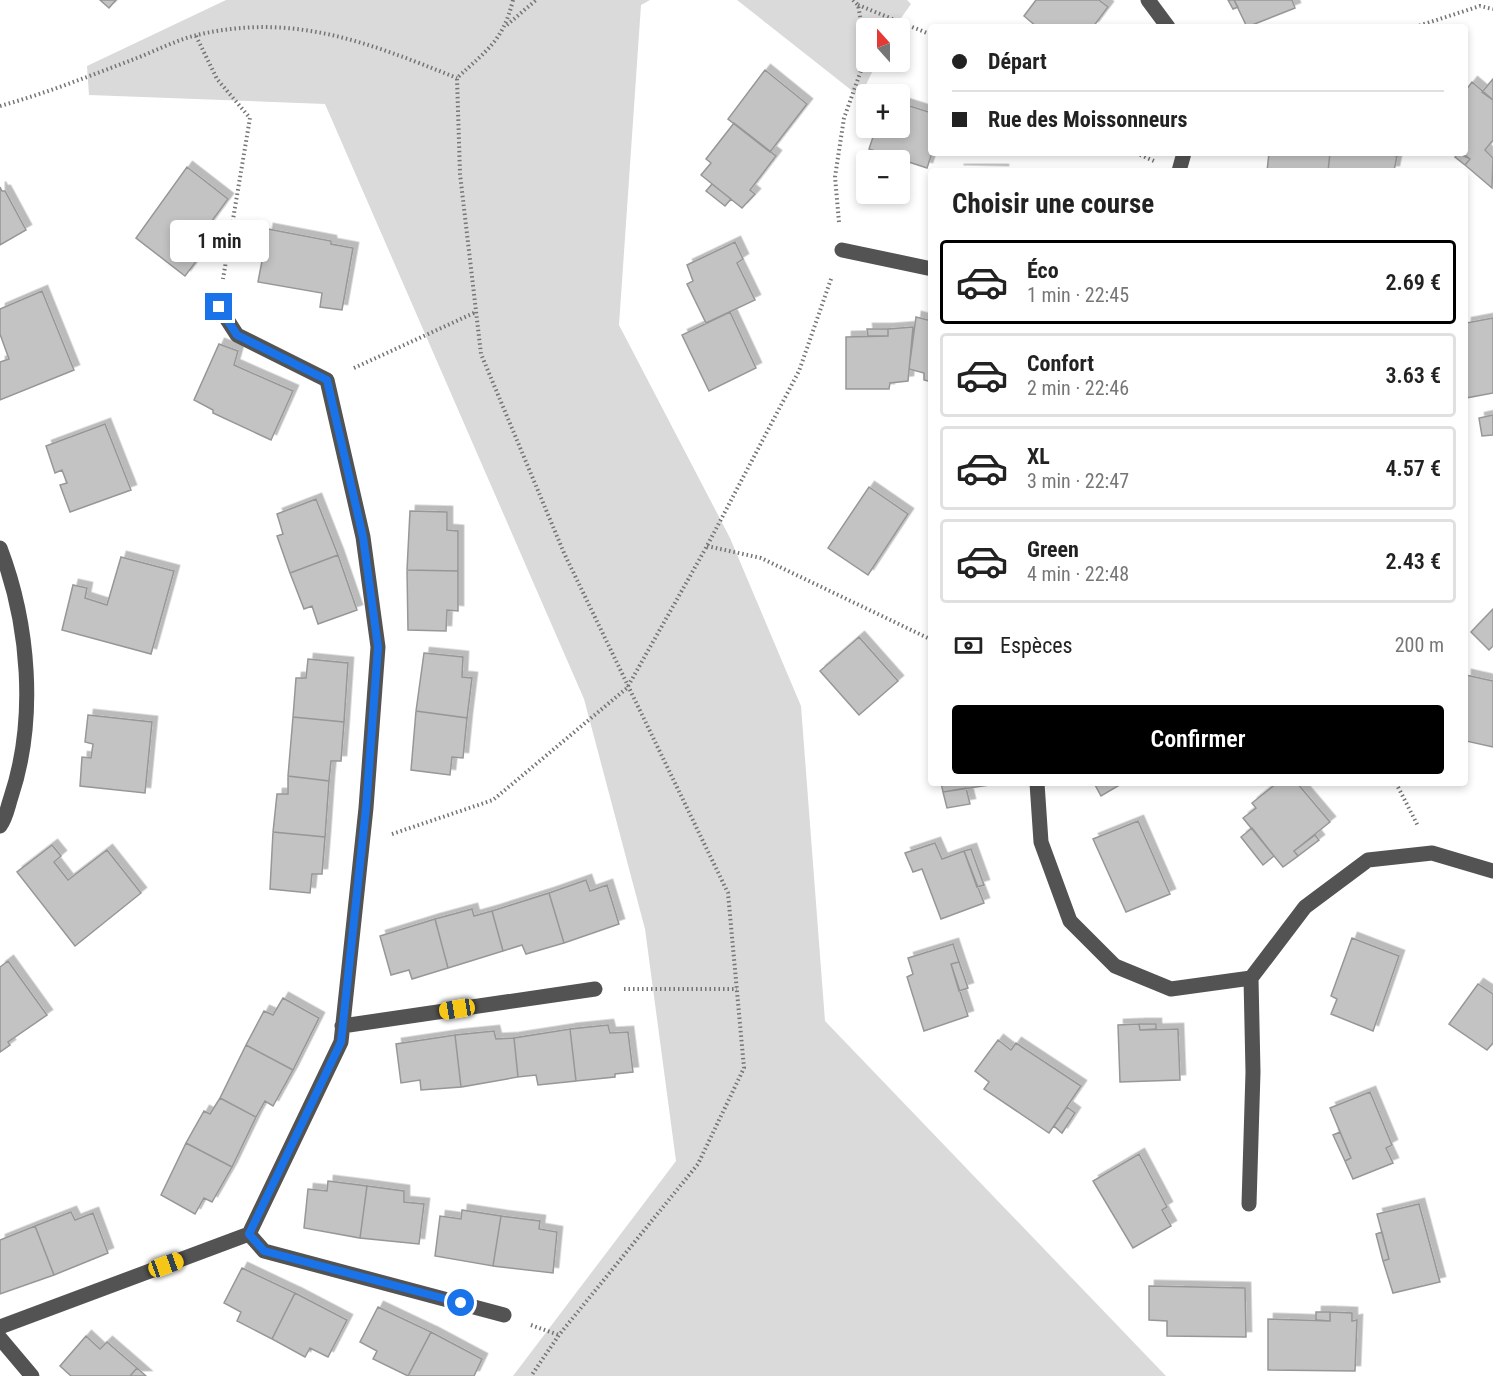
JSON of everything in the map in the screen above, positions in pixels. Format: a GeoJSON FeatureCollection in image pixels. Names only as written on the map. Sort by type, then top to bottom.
{"type":"FeatureCollection","features":[{"type":"Feature","properties":{"kind":"street"},"geometry":{"type":"LineString","coordinates":[[1148,0],[1166,24]]}},
{"type":"Feature","properties":{"kind":"street"},"geometry":{"type":"LineString","coordinates":[[842,250],[928,268]]}},
{"type":"Feature","properties":{"kind":"street"},"geometry":{"type":"LineString","coordinates":[[0,1327],[249,1234],[341,1042],[362,844],[378,647],[363,537],[327,380],[237,335],[219,307]]}},
{"type":"Feature","properties":{"kind":"street"},"geometry":{"type":"LineString","coordinates":[[0,548],[9,572],[21,635],[27,699],[20,760],[14,788],[0,826]]}},
{"type":"Feature","properties":{"kind":"street"},"geometry":{"type":"LineString","coordinates":[[1037,786],[1041,842],[1070,921],[1115,966],[1172,989],[1251,978]]}},
{"type":"Feature","properties":{"kind":"street"},"geometry":{"type":"LineString","coordinates":[[1249,1204],[1253,1072],[1251,978],[1305,907],[1368,860],[1432,853],[1493,872]]}},
{"type":"Feature","properties":{"kind":"street"},"geometry":{"type":"LineString","coordinates":[[342,1026],[595,989]]}},
{"type":"Feature","properties":{"kind":"street"},"geometry":{"type":"LineString","coordinates":[[249,1234],[264,1251],[504,1315]]}},
{"type":"Feature","properties":{"kind":"street"},"geometry":{"type":"LineString","coordinates":[[0,1338],[32,1376]]}},
{"type":"Feature","properties":{"kind":"path"},"geometry":{"type":"LineString","coordinates":[[507,25],[513,0]]}},
{"type":"Feature","properties":{"kind":"path"},"geometry":{"type":"LineString","coordinates":[[531,1376],[559,1335],[698,1164],[744,1068],[728,893],[627,688],[564,553],[481,354],[460,174],[457,78],[492,46],[507,25],[536,0]]}},
{"type":"Feature","properties":{"kind":"path"},"geometry":{"type":"LineString","coordinates":[[853,0],[858,5],[928,33]]}},
{"type":"Feature","properties":{"kind":"path"},"geometry":{"type":"LineString","coordinates":[[858,5],[860,18]]}},
{"type":"Feature","properties":{"kind":"path"},"geometry":{"type":"LineString","coordinates":[[1424,24],[1480,6],[1493,9]]}},
{"type":"Feature","properties":{"kind":"path"},"geometry":{"type":"LineString","coordinates":[[0,106],[38,96],[196,36],[248,27],[293,28],[354,39],[457,78]]}},
{"type":"Feature","properties":{"kind":"path"},"geometry":{"type":"LineString","coordinates":[[196,36],[217,79],[250,118],[219,307]]}},
{"type":"Feature","properties":{"kind":"path"},"geometry":{"type":"LineString","coordinates":[[362,844],[493,800],[627,688],[708,546],[799,371],[842,250],[835,177],[844,118],[861,72]]}},
{"type":"Feature","properties":{"kind":"path"},"geometry":{"type":"LineString","coordinates":[[327,380],[476,312]]}},
{"type":"Feature","properties":{"kind":"path"},"geometry":{"type":"LineString","coordinates":[[708,546],[761,558],[928,638]]}},
{"type":"Feature","properties":{"kind":"path"},"geometry":{"type":"LineString","coordinates":[[1398,786],[1432,853]]}},
{"type":"Feature","properties":{"kind":"path"},"geometry":{"type":"LineString","coordinates":[[595,989],[737,989]]}},
{"type":"Feature","properties":{"kind":"shaded area"},"geometry":{"type":"Polygon","coordinates":[[[226,0],[650,0],[641,5],[619,325],[730,538],[801,706],[825,1021],[1166,1376],[513,1376],[676,1161],[645,929],[584,699],[325,104],[89,95],[87,66],[226,0]]]}},
{"type":"Feature","properties":{"kind":"shaded area"},"geometry":{"type":"Polygon","coordinates":[[[737,0],[907,0],[911,4],[901,18],[856,18],[856,72],[872,72],[866,84],[856,84],[856,94],[737,0]]]}},
{"type":"Feature","properties":{"kind":"building"},"geometry":{"type":"Polygon","coordinates":[[[100,0],[116,0],[109,8],[100,0]]]}},
{"type":"Feature","properties":{"kind":"building"},"geometry":{"type":"Polygon","coordinates":[[[1036,0],[1099,0],[1108,7],[1095,24],[1033,24],[1024,16],[1036,0]]]}},
{"type":"Feature","properties":{"kind":"building"},"geometry":{"type":"Polygon","coordinates":[[[1228,0],[1234,0],[1238,7],[1233,9],[1228,0]]]}},
{"type":"Feature","properties":{"kind":"building"},"geometry":{"type":"Polygon","coordinates":[[[1234,0],[1292,0],[1295,8],[1255,24],[1246,24],[1234,0]]]}},
{"type":"Feature","properties":{"kind":"building"},"geometry":{"type":"Polygon","coordinates":[[[765,70],[807,104],[770,152],[728,119],[765,70]]]}},
{"type":"Feature","properties":{"kind":"building"},"geometry":{"type":"Polygon","coordinates":[[[1493,79],[1493,100],[1482,92],[1493,79]]]}},
{"type":"Feature","properties":{"kind":"building"},"geometry":{"type":"Polygon","coordinates":[[[1472,82],[1493,100],[1493,140],[1485,150],[1493,158],[1492,188],[1465,165],[1470,159],[1466,156],[1468,156],[1468,87],[1472,82]]]}},
{"type":"Feature","properties":{"kind":"building"},"geometry":{"type":"Polygon","coordinates":[[[910,106],[928,112],[928,156],[931,156],[927,168],[910,162],[910,150],[869,149],[873,138],[910,138],[910,106]]]}},
{"type":"Feature","properties":{"kind":"building"},"geometry":{"type":"Polygon","coordinates":[[[734,123],[776,156],[750,190],[755,194],[742,208],[701,175],[711,163],[706,159],[734,123]]]}},
{"type":"Feature","properties":{"kind":"building"},"geometry":{"type":"Polygon","coordinates":[[[1269,156],[1330,156],[1328,168],[1267,168],[1269,156]]]}},
{"type":"Feature","properties":{"kind":"building"},"geometry":{"type":"Polygon","coordinates":[[[1330,156],[1397,156],[1395,168],[1328,168],[1330,156]]]}},
{"type":"Feature","properties":{"kind":"building"},"geometry":{"type":"Polygon","coordinates":[[[1464,156],[1470,159],[1465,165],[1455,157],[1464,156]]]}},
{"type":"Feature","properties":{"kind":"building"},"geometry":{"type":"Polygon","coordinates":[[[187,167],[228,199],[189,252],[198,259],[185,276],[136,238],[187,167]]]}},
{"type":"Feature","properties":{"kind":"building"},"geometry":{"type":"Polygon","coordinates":[[[712,184],[731,199],[725,206],[706,191],[712,184]]]}},
{"type":"Feature","properties":{"kind":"building"},"geometry":{"type":"Polygon","coordinates":[[[0,187],[2,191],[5,191],[26,230],[0,245],[0,187]]]}},
{"type":"Feature","properties":{"kind":"building"},"geometry":{"type":"Polygon","coordinates":[[[268,229],[331,241],[331,244],[353,248],[342,310],[320,307],[322,293],[258,282],[268,229]]]}},
{"type":"Feature","properties":{"kind":"building"},"geometry":{"type":"Polygon","coordinates":[[[735,242],[743,259],[737,263],[755,300],[706,323],[687,284],[693,281],[687,265],[735,242]]]}},
{"type":"Feature","properties":{"kind":"building"},"geometry":{"type":"Polygon","coordinates":[[[42,291],[74,370],[0,400],[0,362],[9,359],[0,334],[0,309],[42,291]]]}},
{"type":"Feature","properties":{"kind":"building"},"geometry":{"type":"Polygon","coordinates":[[[730,312],[756,368],[709,391],[682,335],[730,312]]]}},
{"type":"Feature","properties":{"kind":"building"},"geometry":{"type":"Polygon","coordinates":[[[916,317],[928,320],[928,381],[924,380],[924,373],[909,369],[916,317]]]}},
{"type":"Feature","properties":{"kind":"building"},"geometry":{"type":"Polygon","coordinates":[[[1493,318],[1493,393],[1468,398],[1468,323],[1493,318]]]}},
{"type":"Feature","properties":{"kind":"building"},"geometry":{"type":"Polygon","coordinates":[[[913,327],[908,381],[890,383],[889,389],[846,389],[846,337],[888,336],[888,329],[913,327]]]}},
{"type":"Feature","properties":{"kind":"building"},"geometry":{"type":"Polygon","coordinates":[[[867,329],[888,329],[888,336],[868,336],[867,329]]]}},
{"type":"Feature","properties":{"kind":"building"},"geometry":{"type":"Polygon","coordinates":[[[219,344],[238,351],[234,365],[293,391],[271,440],[213,413],[213,410],[194,400],[219,344]]]}},
{"type":"Feature","properties":{"kind":"building"},"geometry":{"type":"Polygon","coordinates":[[[1493,415],[1493,435],[1482,436],[1479,418],[1493,415]]]}},
{"type":"Feature","properties":{"kind":"building"},"geometry":{"type":"Polygon","coordinates":[[[105,424],[131,490],[70,512],[60,485],[67,483],[62,470],[55,473],[46,446],[105,424]]]}},
{"type":"Feature","properties":{"kind":"building"},"geometry":{"type":"Polygon","coordinates":[[[869,487],[908,514],[868,575],[828,548],[869,487]]]}},
{"type":"Feature","properties":{"kind":"building"},"geometry":{"type":"Polygon","coordinates":[[[316,499],[338,555],[290,573],[277,536],[283,534],[277,514],[316,499]]]}},
{"type":"Feature","properties":{"kind":"building"},"geometry":{"type":"Polygon","coordinates":[[[410,511],[447,512],[447,530],[458,531],[458,571],[407,570],[410,511]]]}},
{"type":"Feature","properties":{"kind":"building"},"geometry":{"type":"Polygon","coordinates":[[[338,555],[357,610],[318,624],[312,606],[304,609],[290,573],[338,555]]]}},
{"type":"Feature","properties":{"kind":"building"},"geometry":{"type":"Polygon","coordinates":[[[121,557],[174,571],[151,654],[62,630],[73,585],[87,588],[85,598],[107,605],[121,557]]]}},
{"type":"Feature","properties":{"kind":"building"},"geometry":{"type":"Polygon","coordinates":[[[407,570],[458,571],[458,611],[447,610],[446,631],[408,630],[407,570]]]}},
{"type":"Feature","properties":{"kind":"building"},"geometry":{"type":"Polygon","coordinates":[[[1493,609],[1493,646],[1489,650],[1471,632],[1493,609]]]}},
{"type":"Feature","properties":{"kind":"building"},"geometry":{"type":"Polygon","coordinates":[[[859,637],[898,681],[859,715],[820,671],[859,637]]]}},
{"type":"Feature","properties":{"kind":"building"},"geometry":{"type":"Polygon","coordinates":[[[424,653],[463,657],[462,677],[472,678],[467,718],[416,711],[424,653]]]}},
{"type":"Feature","properties":{"kind":"building"},"geometry":{"type":"Polygon","coordinates":[[[308,659],[348,663],[344,722],[293,717],[296,678],[306,678],[308,659]]]}},
{"type":"Feature","properties":{"kind":"building"},"geometry":{"type":"Polygon","coordinates":[[[1468,675],[1493,681],[1493,747],[1468,741],[1468,675]]]}},
{"type":"Feature","properties":{"kind":"building"},"geometry":{"type":"Polygon","coordinates":[[[416,711],[467,718],[463,758],[452,757],[450,775],[411,770],[416,711]]]}},
{"type":"Feature","properties":{"kind":"building"},"geometry":{"type":"Polygon","coordinates":[[[88,715],[152,722],[145,793],[80,786],[82,757],[91,758],[93,744],[85,742],[88,715]]]}},
{"type":"Feature","properties":{"kind":"building"},"geometry":{"type":"Polygon","coordinates":[[[293,717],[344,722],[341,761],[331,761],[329,781],[288,776],[293,717]]]}},
{"type":"Feature","properties":{"kind":"building"},"geometry":{"type":"Polygon","coordinates":[[[288,776],[329,781],[325,837],[273,832],[277,794],[288,794],[288,776]]]}},
{"type":"Feature","properties":{"kind":"building"},"geometry":{"type":"Polygon","coordinates":[[[942,786],[983,786],[943,792],[942,786]]]}},
{"type":"Feature","properties":{"kind":"building"},"geometry":{"type":"Polygon","coordinates":[[[1096,786],[1118,786],[1101,796],[1096,786]]]}},
{"type":"Feature","properties":{"kind":"building"},"geometry":{"type":"Polygon","coordinates":[[[1273,786],[1300,786],[1330,822],[1294,851],[1298,856],[1283,867],[1243,818],[1256,808],[1252,803],[1273,786]]]}},
{"type":"Feature","properties":{"kind":"building"},"geometry":{"type":"Polygon","coordinates":[[[966,788],[970,804],[947,808],[943,792],[966,788]]]}},
{"type":"Feature","properties":{"kind":"building"},"geometry":{"type":"Polygon","coordinates":[[[1138,821],[1170,894],[1126,912],[1093,839],[1138,821]]]}},
{"type":"Feature","properties":{"kind":"building"},"geometry":{"type":"Polygon","coordinates":[[[1252,828],[1274,856],[1263,865],[1241,837],[1252,828]]]}},
{"type":"Feature","properties":{"kind":"building"},"geometry":{"type":"Polygon","coordinates":[[[273,832],[325,837],[322,874],[312,874],[310,893],[270,889],[273,832]]]}},
{"type":"Feature","properties":{"kind":"building"},"geometry":{"type":"Polygon","coordinates":[[[1315,835],[1319,840],[1298,856],[1294,851],[1315,835]]]}},
{"type":"Feature","properties":{"kind":"building"},"geometry":{"type":"Polygon","coordinates":[[[935,843],[942,859],[964,851],[984,903],[941,919],[922,869],[913,872],[905,853],[935,843]]]}},
{"type":"Feature","properties":{"kind":"building"},"geometry":{"type":"Polygon","coordinates":[[[52,845],[61,856],[54,862],[68,880],[107,850],[141,893],[75,946],[17,872],[52,845]]]}},
{"type":"Feature","properties":{"kind":"building"},"geometry":{"type":"Polygon","coordinates":[[[971,849],[984,885],[977,887],[964,851],[971,849]]]}},
{"type":"Feature","properties":{"kind":"building"},"geometry":{"type":"Polygon","coordinates":[[[586,880],[590,891],[607,885],[619,924],[564,943],[549,893],[586,880]]]}},
{"type":"Feature","properties":{"kind":"building"},"geometry":{"type":"Polygon","coordinates":[[[549,893],[564,943],[526,954],[522,945],[503,951],[492,911],[549,893]]]}},
{"type":"Feature","properties":{"kind":"building"},"geometry":{"type":"Polygon","coordinates":[[[472,909],[474,916],[492,911],[503,951],[448,968],[435,919],[472,909]]]}},
{"type":"Feature","properties":{"kind":"building"},"geometry":{"type":"Polygon","coordinates":[[[435,919],[448,968],[412,979],[409,970],[391,975],[380,936],[435,919]]]}},
{"type":"Feature","properties":{"kind":"building"},"geometry":{"type":"Polygon","coordinates":[[[1352,938],[1399,956],[1373,1031],[1331,1014],[1337,999],[1331,996],[1352,938]]]}},
{"type":"Feature","properties":{"kind":"building"},"geometry":{"type":"Polygon","coordinates":[[[953,944],[959,962],[951,964],[968,1016],[924,1031],[907,977],[913,974],[908,958],[953,944]]]}},
{"type":"Feature","properties":{"kind":"building"},"geometry":{"type":"Polygon","coordinates":[[[8,961],[47,1015],[8,1042],[10,1045],[0,1052],[0,967],[8,961]]]}},
{"type":"Feature","properties":{"kind":"building"},"geometry":{"type":"Polygon","coordinates":[[[959,962],[968,988],[959,991],[951,964],[959,962]]]}},
{"type":"Feature","properties":{"kind":"building"},"geometry":{"type":"Polygon","coordinates":[[[1478,984],[1493,994],[1493,1043],[1487,1050],[1449,1024],[1478,984]]]}},
{"type":"Feature","properties":{"kind":"building"},"geometry":{"type":"Polygon","coordinates":[[[283,998],[319,1018],[293,1070],[246,1045],[264,1011],[273,1015],[283,998]]]}},
{"type":"Feature","properties":{"kind":"building"},"geometry":{"type":"Polygon","coordinates":[[[1139,1024],[1140,1030],[1178,1029],[1180,1080],[1120,1082],[1118,1025],[1139,1024]]]}},
{"type":"Feature","properties":{"kind":"building"},"geometry":{"type":"Polygon","coordinates":[[[1139,1024],[1156,1024],[1156,1029],[1140,1030],[1139,1024]]]}},
{"type":"Feature","properties":{"kind":"building"},"geometry":{"type":"Polygon","coordinates":[[[608,1025],[610,1033],[628,1032],[633,1072],[615,1074],[615,1077],[576,1081],[570,1029],[608,1025]]]}},
{"type":"Feature","properties":{"kind":"building"},"geometry":{"type":"Polygon","coordinates":[[[570,1029],[576,1081],[538,1085],[536,1075],[518,1077],[514,1038],[570,1029]]]}},
{"type":"Feature","properties":{"kind":"building"},"geometry":{"type":"Polygon","coordinates":[[[494,1031],[496,1039],[514,1038],[518,1077],[461,1087],[455,1035],[494,1031]]]}},
{"type":"Feature","properties":{"kind":"building"},"geometry":{"type":"Polygon","coordinates":[[[455,1035],[461,1087],[421,1090],[420,1080],[401,1083],[396,1044],[455,1035]]]}},
{"type":"Feature","properties":{"kind":"building"},"geometry":{"type":"Polygon","coordinates":[[[998,1040],[1011,1050],[1016,1043],[1081,1086],[1049,1133],[984,1089],[989,1082],[975,1071],[998,1040]]]}},
{"type":"Feature","properties":{"kind":"building"},"geometry":{"type":"Polygon","coordinates":[[[246,1045],[293,1070],[273,1106],[265,1101],[256,1117],[220,1098],[246,1045]]]}},
{"type":"Feature","properties":{"kind":"building"},"geometry":{"type":"Polygon","coordinates":[[[1370,1092],[1392,1145],[1386,1148],[1393,1163],[1353,1179],[1345,1161],[1351,1158],[1330,1108],[1370,1092]]]}},
{"type":"Feature","properties":{"kind":"building"},"geometry":{"type":"Polygon","coordinates":[[[220,1098],[256,1117],[232,1167],[186,1143],[204,1111],[210,1114],[220,1098]]]}},
{"type":"Feature","properties":{"kind":"building"},"geometry":{"type":"Polygon","coordinates":[[[1067,1107],[1075,1113],[1062,1133],[1054,1126],[1067,1107]]]}},
{"type":"Feature","properties":{"kind":"building"},"geometry":{"type":"Polygon","coordinates":[[[1340,1132],[1351,1158],[1345,1161],[1333,1135],[1340,1132]]]}},
{"type":"Feature","properties":{"kind":"building"},"geometry":{"type":"Polygon","coordinates":[[[186,1143],[232,1167],[212,1202],[204,1198],[195,1214],[161,1195],[186,1143]]]}},
{"type":"Feature","properties":{"kind":"building"},"geometry":{"type":"Polygon","coordinates":[[[1139,1154],[1167,1207],[1162,1210],[1171,1226],[1133,1248],[1093,1181],[1139,1154]]]}},
{"type":"Feature","properties":{"kind":"building"},"geometry":{"type":"Polygon","coordinates":[[[328,1181],[367,1186],[360,1238],[304,1228],[308,1189],[327,1191],[328,1181]]]}},
{"type":"Feature","properties":{"kind":"building"},"geometry":{"type":"Polygon","coordinates":[[[367,1186],[404,1191],[404,1202],[424,1204],[419,1244],[360,1238],[367,1186]]]}},
{"type":"Feature","properties":{"kind":"building"},"geometry":{"type":"Polygon","coordinates":[[[1419,1204],[1440,1282],[1393,1293],[1383,1261],[1389,1259],[1377,1214],[1419,1204]]]}},
{"type":"Feature","properties":{"kind":"building"},"geometry":{"type":"Polygon","coordinates":[[[462,1210],[501,1216],[493,1266],[435,1256],[440,1216],[461,1219],[462,1210]]]}},
{"type":"Feature","properties":{"kind":"building"},"geometry":{"type":"Polygon","coordinates":[[[71,1212],[75,1220],[93,1213],[108,1253],[54,1275],[35,1226],[71,1212]]]}},
{"type":"Feature","properties":{"kind":"building"},"geometry":{"type":"Polygon","coordinates":[[[501,1216],[540,1221],[539,1229],[557,1232],[553,1273],[493,1266],[501,1216]]]}},
{"type":"Feature","properties":{"kind":"building"},"geometry":{"type":"Polygon","coordinates":[[[35,1226],[54,1275],[0,1294],[0,1240],[35,1226]]]}},
{"type":"Feature","properties":{"kind":"building"},"geometry":{"type":"Polygon","coordinates":[[[1382,1232],[1389,1259],[1383,1261],[1376,1234],[1382,1232]]]}},
{"type":"Feature","properties":{"kind":"building"},"geometry":{"type":"Polygon","coordinates":[[[242,1268],[295,1293],[272,1339],[237,1321],[241,1312],[224,1303],[242,1268]]]}},
{"type":"Feature","properties":{"kind":"building"},"geometry":{"type":"Polygon","coordinates":[[[1149,1286],[1245,1288],[1246,1337],[1167,1336],[1167,1321],[1149,1320],[1149,1286]]]}},
{"type":"Feature","properties":{"kind":"building"},"geometry":{"type":"Polygon","coordinates":[[[295,1293],[347,1320],[328,1357],[310,1348],[305,1357],[272,1339],[295,1293]]]}},
{"type":"Feature","properties":{"kind":"building"},"geometry":{"type":"Polygon","coordinates":[[[378,1307],[431,1332],[408,1376],[373,1359],[377,1351],[360,1342],[378,1307]]]}},
{"type":"Feature","properties":{"kind":"building"},"geometry":{"type":"Polygon","coordinates":[[[1316,1312],[1330,1312],[1330,1321],[1316,1320],[1316,1312]]]}},
{"type":"Feature","properties":{"kind":"building"},"geometry":{"type":"Polygon","coordinates":[[[1330,1312],[1352,1313],[1352,1321],[1357,1320],[1355,1371],[1268,1370],[1268,1319],[1330,1321],[1330,1312]]]}},
{"type":"Feature","properties":{"kind":"building"},"geometry":{"type":"Polygon","coordinates":[[[431,1332],[482,1359],[474,1376],[408,1376],[431,1332]]]}},
{"type":"Feature","properties":{"kind":"building"},"geometry":{"type":"Polygon","coordinates":[[[86,1336],[100,1349],[107,1342],[137,1368],[130,1376],[71,1376],[60,1366],[86,1336]]]}},
{"type":"Feature","properties":{"kind":"building"},"geometry":{"type":"Polygon","coordinates":[[[137,1368],[146,1376],[130,1376],[137,1368]]]}},
{"type":"Feature","properties":{"kind":"route"},"geometry":{"type":"LineString","coordinates":[[219,307],[237,335],[327,380],[363,537],[378,647],[366,808],[341,1042],[249,1234],[264,1251],[461,1303]]}}]}
